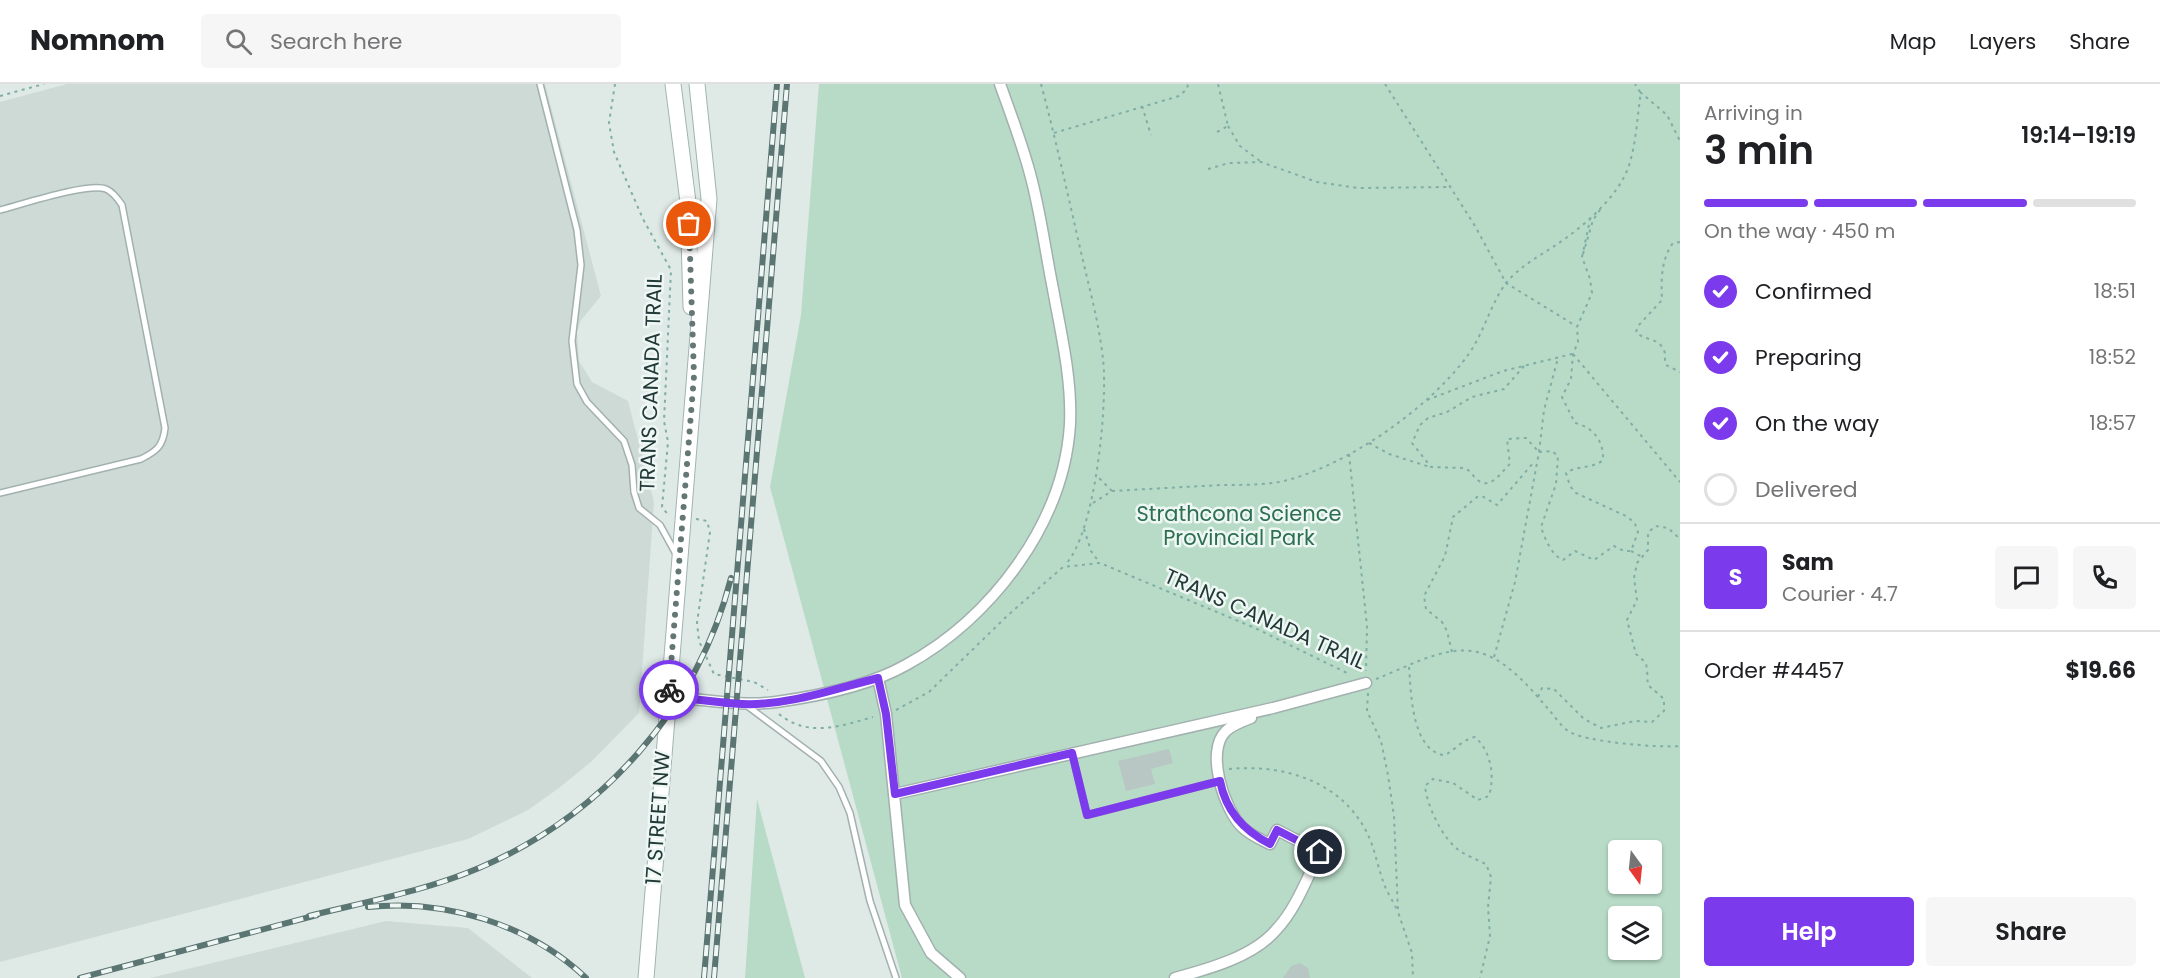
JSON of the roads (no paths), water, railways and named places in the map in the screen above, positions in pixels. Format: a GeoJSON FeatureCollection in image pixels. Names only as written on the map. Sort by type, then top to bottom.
{"type":"FeatureCollection","features":[{"type":"Feature","properties":{"kind":"main road"},"geometry":{"type":"LineString","coordinates":[[674,84],[688,202],[694,376]]}},
{"type":"Feature","properties":{"kind":"main road","name":"17 STREET NW"},"geometry":{"type":"LineString","coordinates":[[646,978],[709,199],[697,84]]}},
{"type":"Feature","properties":{"kind":"street"},"geometry":{"type":"LineString","coordinates":[[668,697],[745,704],[812,696],[878,678],[905,666],[932,649],[987,599],[1025,554],[1043,524],[1065,459],[1070,425],[1068,372],[1029,171],[1000,84]]}},
{"type":"Feature","properties":{"kind":"street"},"geometry":{"type":"LineString","coordinates":[[878,678],[886,714],[905,905],[931,953],[960,978]]}},
{"type":"Feature","properties":{"kind":"street"},"geometry":{"type":"LineString","coordinates":[[895,794],[1282,706],[1366,683]]}},
{"type":"Feature","properties":{"kind":"street"},"geometry":{"type":"LineString","coordinates":[[1175,978],[1208,970],[1264,942],[1288,914],[1320,852],[1277,830],[1270,844],[1253,836],[1241,826],[1219,775],[1219,743],[1226,732],[1282,706]]}},
{"type":"Feature","properties":{"kind":"lane"},"geometry":{"type":"LineString","coordinates":[[540,84],[577,230],[580,265],[572,341],[577,384],[587,402],[624,441],[632,465],[634,492],[639,508],[660,525],[680,561]]}},
{"type":"Feature","properties":{"kind":"lane"},"geometry":{"type":"LineString","coordinates":[[0,210],[90,188],[105,188],[115,195],[122,205],[165,428],[163,443],[141,459],[0,493]]}},
{"type":"Feature","properties":{"kind":"lane"},"geometry":{"type":"LineString","coordinates":[[745,704],[821,761],[839,787],[850,813],[870,901],[896,978]]}},
{"type":"Feature","properties":{"kind":"lane"},"geometry":{"type":"LineString","coordinates":[[1072,753],[1087,815],[1219,775]]}},
{"type":"Feature","properties":{"kind":"railway"},"geometry":{"type":"LineString","coordinates":[[704,978],[777,84]]}},
{"type":"Feature","properties":{"kind":"railway"},"geometry":{"type":"LineString","coordinates":[[714,978],[787,84]]}},
{"type":"Feature","properties":{"kind":"railway"},"geometry":{"type":"LineString","coordinates":[[309,916],[395,895],[458,876],[524,846],[566,819],[604,788],[639,752],[669,713],[695,671],[716,626],[731,578]]}},
{"type":"Feature","properties":{"kind":"railway"},"geometry":{"type":"LineString","coordinates":[[368,907],[427,907],[484,919],[539,943],[586,978]]}},
{"type":"Feature","properties":{"kind":"railway"},"geometry":{"type":"LineString","coordinates":[[80,978],[317,915]]}},
{"type":"Feature","properties":{"kind":"park label","name":"Strathcona Science Provincial Park"},"geometry":{"type":"Point","coordinates":[1239,526]}}]}
